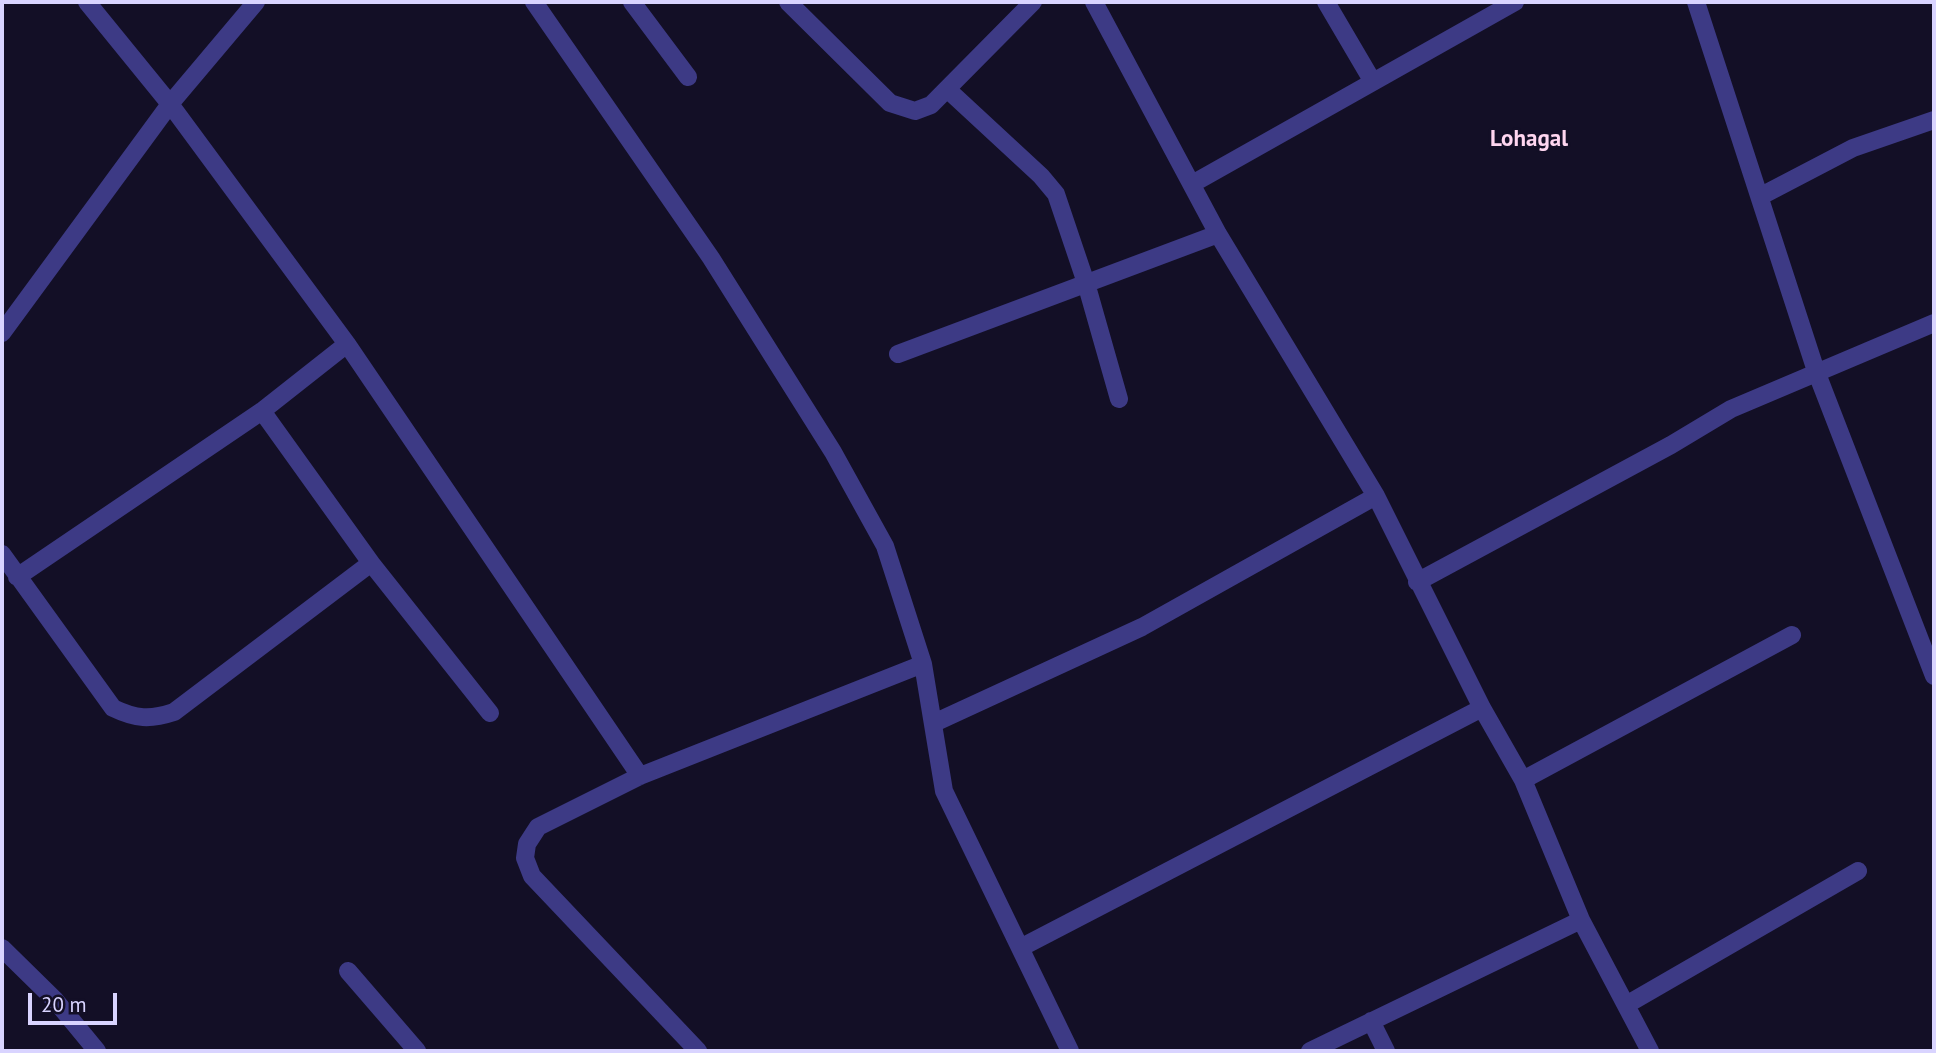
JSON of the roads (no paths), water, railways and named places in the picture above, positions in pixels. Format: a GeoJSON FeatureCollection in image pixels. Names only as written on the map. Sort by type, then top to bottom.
{"type":"FeatureCollection","features":[{"type":"Feature","properties":{"kind":"street"},"geometry":{"type":"LineString","coordinates":[[87,2],[170,104],[347,344],[640,776]]}},
{"type":"Feature","properties":{"kind":"street"},"geometry":{"type":"LineString","coordinates":[[5,319],[170,104],[256,2]]}},
{"type":"Feature","properties":{"kind":"street"},"geometry":{"type":"LineString","coordinates":[[534,2],[711,258],[833,452],[885,546],[923,664],[944,791],[1022,947],[1070,1051]]}},
{"type":"Feature","properties":{"kind":"street"},"geometry":{"type":"LineString","coordinates":[[632,2],[688,77]]}},
{"type":"Feature","properties":{"kind":"street"},"geometry":{"type":"LineString","coordinates":[[788,2],[890,103],[915,111],[931,105],[1033,2]]}},
{"type":"Feature","properties":{"kind":"street"},"geometry":{"type":"LineString","coordinates":[[1094,2],[1218,234],[1376,496],[1482,708],[1523,780],[1581,920],[1650,1051]]}},
{"type":"Feature","properties":{"kind":"street"},"geometry":{"type":"LineString","coordinates":[[1326,2],[1373,82]]}},
{"type":"Feature","properties":{"kind":"street"},"geometry":{"type":"LineString","coordinates":[[1192,184],[1515,2]]}},
{"type":"Feature","properties":{"kind":"street"},"geometry":{"type":"LineString","coordinates":[[1696,2],[1816,371],[1934,676]]}},
{"type":"Feature","properties":{"kind":"street"},"geometry":{"type":"LineString","coordinates":[[947,89],[1041,176],[1056,194],[1086,284],[1119,399]]}},
{"type":"Feature","properties":{"kind":"street"},"geometry":{"type":"LineString","coordinates":[[1761,196],[1853,148],[1934,120]]}},
{"type":"Feature","properties":{"kind":"street"},"geometry":{"type":"LineString","coordinates":[[898,354],[1218,234]]}},
{"type":"Feature","properties":{"kind":"street"},"geometry":{"type":"LineString","coordinates":[[1417,582],[1671,445],[1731,409],[1934,323]]}},
{"type":"Feature","properties":{"kind":"street"},"geometry":{"type":"LineString","coordinates":[[17,577],[261,411],[347,344]]}},
{"type":"Feature","properties":{"kind":"street"},"geometry":{"type":"LineString","coordinates":[[261,411],[371,563],[490,713]]}},
{"type":"Feature","properties":{"kind":"street"},"geometry":{"type":"LineString","coordinates":[[934,723],[1142,627],[1376,496]]}},
{"type":"Feature","properties":{"kind":"street"},"geometry":{"type":"LineString","coordinates":[[2,554],[113,708],[134,718],[155,719],[174,712],[371,563]]}},
{"type":"Feature","properties":{"kind":"street"},"geometry":{"type":"LineString","coordinates":[[1523,780],[1792,635]]}},
{"type":"Feature","properties":{"kind":"street"},"geometry":{"type":"LineString","coordinates":[[698,1051],[532,876],[525,858],[527,844],[538,827],[640,776],[923,664]]}},
{"type":"Feature","properties":{"kind":"street"},"geometry":{"type":"LineString","coordinates":[[1022,947],[1482,708]]}},
{"type":"Feature","properties":{"kind":"street"},"geometry":{"type":"LineString","coordinates":[[1626,1005],[1858,871]]}},
{"type":"Feature","properties":{"kind":"street"},"geometry":{"type":"LineString","coordinates":[[1310,1051],[1581,920]]}},
{"type":"Feature","properties":{"kind":"street"},"geometry":{"type":"LineString","coordinates":[[2,948],[55,1000],[97,1051]]}},
{"type":"Feature","properties":{"kind":"street"},"geometry":{"type":"LineString","coordinates":[[348,971],[417,1051]]}},
{"type":"Feature","properties":{"kind":"street"},"geometry":{"type":"LineString","coordinates":[[1371,1021],[1386,1051]]}},
{"type":"Feature","properties":{"kind":"district","name":"Lohagal"},"geometry":{"type":"Point","coordinates":[1529,139]}}]}
